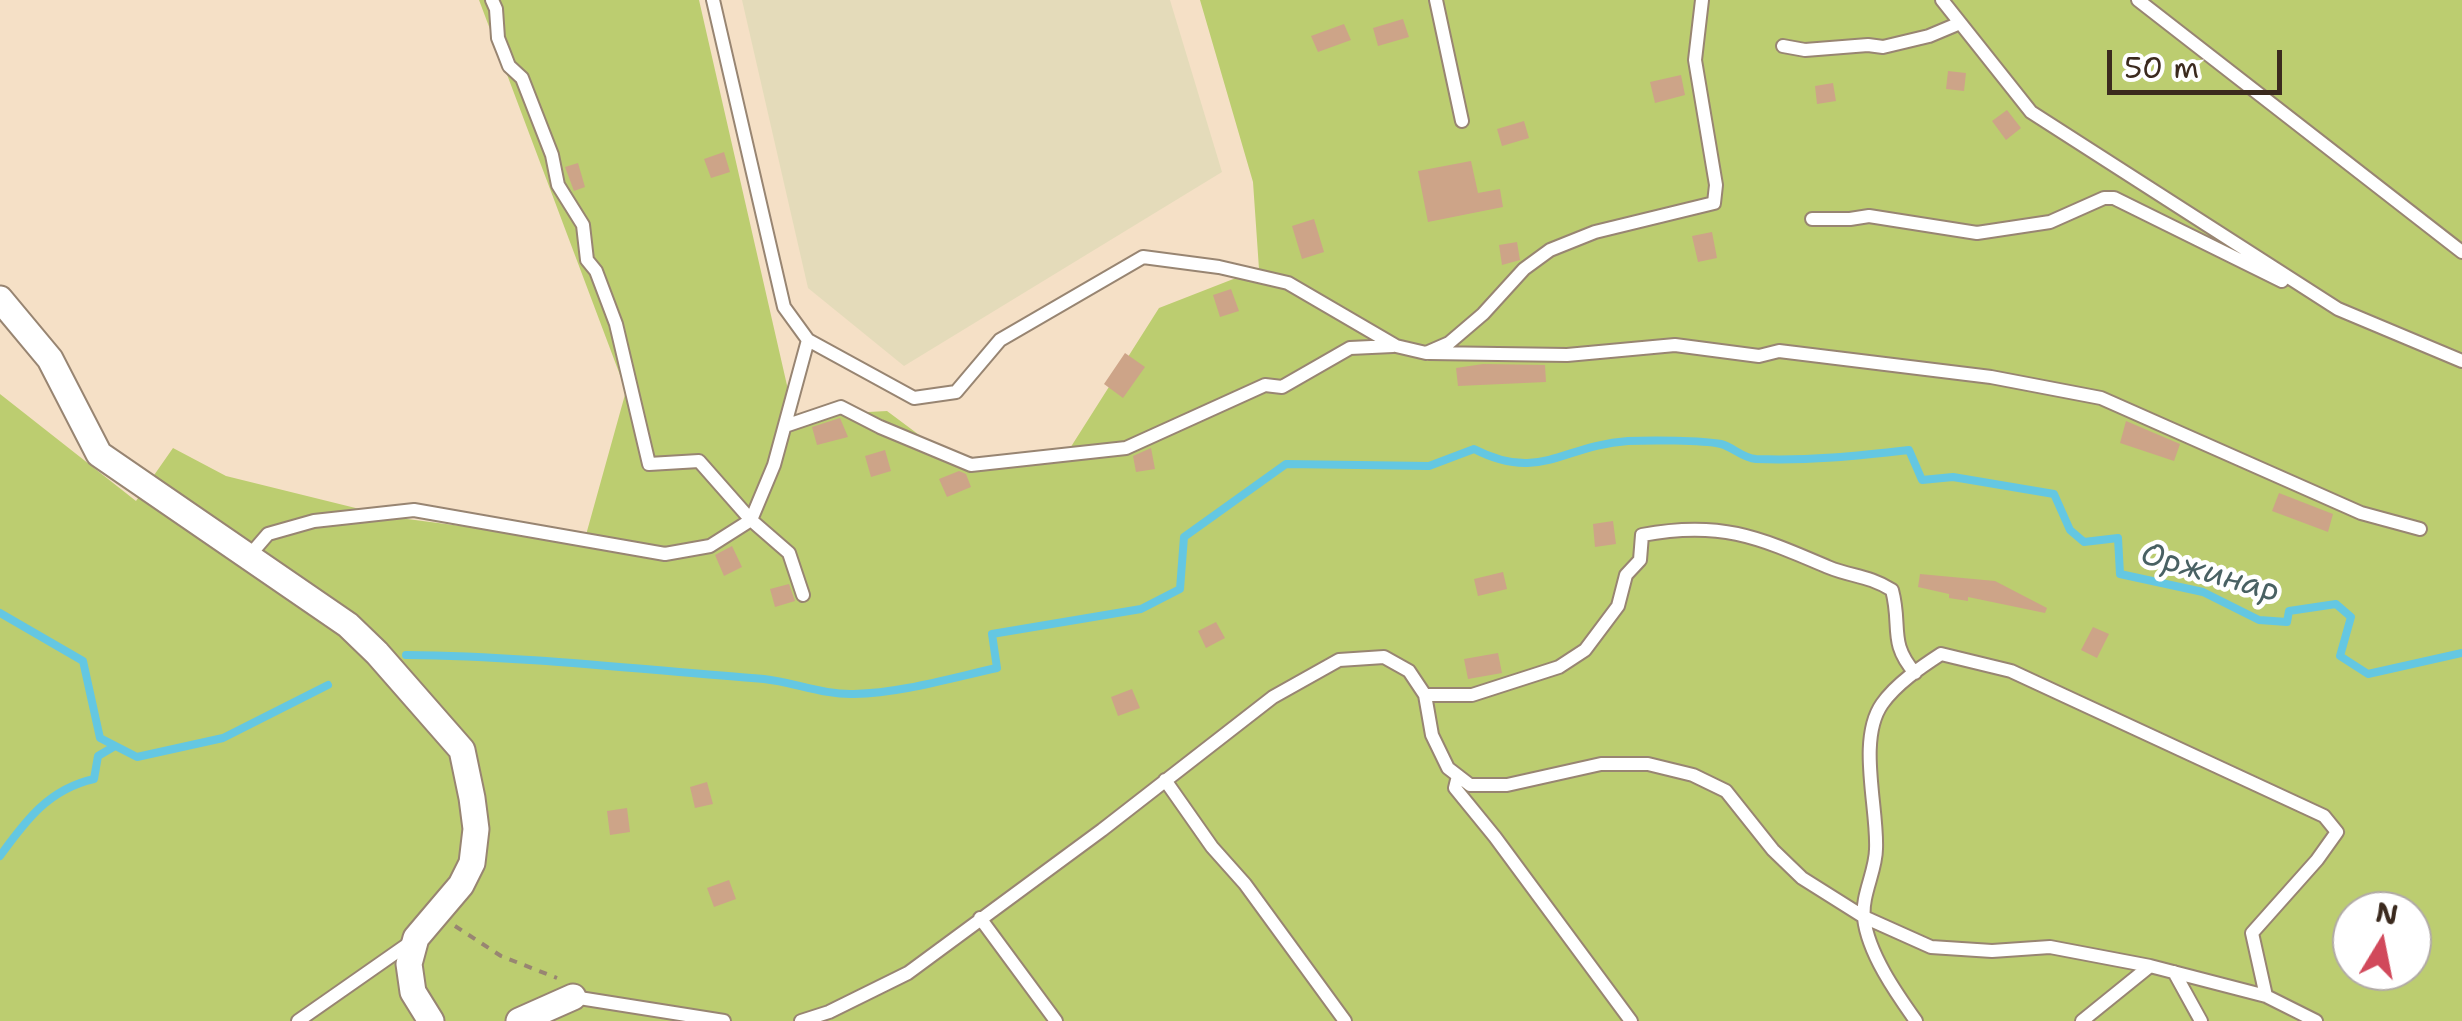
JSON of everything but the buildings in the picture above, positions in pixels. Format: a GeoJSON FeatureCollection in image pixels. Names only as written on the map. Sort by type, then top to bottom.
{"type":"FeatureCollection","features":[{"type":"Feature","properties":{"kind":"street"},"geometry":{"type":"LineString","coordinates":[[0,300],[50,359],[99,454],[348,625],[462,750],[476,828],[472,863],[461,886],[416,938],[409,964],[414,992],[431,1021]]}},
{"type":"Feature","properties":{"kind":"street"},"geometry":{"type":"LineString","coordinates":[[520,1021],[565,988]]}},
{"type":"Feature","properties":{"kind":"lane"},"geometry":{"type":"LineString","coordinates":[[492,0],[508,66],[522,78],[552,155],[558,185],[583,225],[587,260],[596,271],[616,324],[649,464],[699,460],[751,520],[789,553],[803,595]]}},
{"type":"Feature","properties":{"kind":"lane"},"geometry":{"type":"LineString","coordinates":[[713,0],[784,307],[808,340],[914,398],[956,392],[1000,340],[1142,256],[1219,266],[1288,283],[1396,346]]}},
{"type":"Feature","properties":{"kind":"lane"},"geometry":{"type":"LineString","coordinates":[[1436,0],[1462,121]]}},
{"type":"Feature","properties":{"kind":"lane"},"geometry":{"type":"LineString","coordinates":[[1426,353],[1449,342],[1483,314],[1524,269],[1550,250],[1595,232],[1714,203],[1716,185],[1694,60],[1702,0]]}},
{"type":"Feature","properties":{"kind":"lane"},"geometry":{"type":"LineString","coordinates":[[1942,0],[2031,112],[2338,309]]}},
{"type":"Feature","properties":{"kind":"lane"},"geometry":{"type":"LineString","coordinates":[[2138,0],[2462,252]]}},
{"type":"Feature","properties":{"kind":"lane"},"geometry":{"type":"LineString","coordinates":[[1782,46],[1805,50],[1883,47],[1929,36],[1960,23]]}},
{"type":"Feature","properties":{"kind":"lane"},"geometry":{"type":"LineString","coordinates":[[1812,218],[1868,216],[1977,233],[2050,222],[2104,198],[2114,198],[2338,309],[2462,361]]}},
{"type":"Feature","properties":{"kind":"lane"},"geometry":{"type":"LineString","coordinates":[[249,556],[268,534],[314,521],[414,510],[664,554],[710,546],[751,520],[774,465],[808,340]]}},
{"type":"Feature","properties":{"kind":"lane"},"geometry":{"type":"LineString","coordinates":[[785,426],[842,407],[970,465],[1126,448],[1265,385],[1282,387],[1350,348],[1396,346],[1426,353],[1567,355],[1703,346],[1758,356],[1780,351],[1883,362],[2102,398],[2361,513],[2420,529]]}},
{"type":"Feature","properties":{"kind":"lane"},"geometry":{"type":"LineString","coordinates":[[1426,695],[1472,695],[1559,667],[1585,650],[1618,606],[1626,576],[1640,560],[1642,535],[1707,528],[1760,538],[1829,568],[1871,577],[1892,590],[1900,628],[1896,642],[1900,656],[1915,672]]}},
{"type":"Feature","properties":{"kind":"lane"},"geometry":{"type":"LineString","coordinates":[[1916,1021],[1886,978],[1864,916],[1876,850],[1871,790],[1872,726],[1882,704],[1915,672],[1941,654],[2011,671],[2324,816],[2337,832],[2318,860],[2252,933],[2266,996]]}},
{"type":"Feature","properties":{"kind":"lane"},"geometry":{"type":"LineString","coordinates":[[801,1021],[829,1012],[908,972],[1273,697],[1339,660],[1384,657],[1410,671],[1426,695],[1432,735],[1448,768],[1470,785],[1507,784],[1601,764],[1648,764],[1693,775],[1726,791],[1773,850],[1802,878],[1864,916],[1931,946],[1992,951],[2050,947],[2150,966],[2266,996],[2316,1021]]}},
{"type":"Feature","properties":{"kind":"lane"},"geometry":{"type":"LineString","coordinates":[[1458,776],[1455,788],[1632,1021]]}},
{"type":"Feature","properties":{"kind":"lane"},"geometry":{"type":"LineString","coordinates":[[1165,780],[1345,1021]]}},
{"type":"Feature","properties":{"kind":"lane"},"geometry":{"type":"LineString","coordinates":[[980,918],[1056,1021]]}},
{"type":"Feature","properties":{"kind":"lane"},"geometry":{"type":"LineString","coordinates":[[298,1021],[416,938]]}},
{"type":"Feature","properties":{"kind":"lane"},"geometry":{"type":"LineString","coordinates":[[2082,1021],[2150,966]]}},
{"type":"Feature","properties":{"kind":"lane"},"geometry":{"type":"LineString","coordinates":[[2174,972],[2202,1021]]}},
{"type":"Feature","properties":{"kind":"lane"},"geometry":{"type":"LineString","coordinates":[[565,988],[724,1021]]}},
{"type":"Feature","properties":{"kind":"path"},"geometry":{"type":"LineString","coordinates":[[446,903],[457,930],[565,988]]}},
{"type":"Feature","properties":{"kind":"shaded area"},"geometry":{"type":"Polygon","coordinates":[[[742,0],[1170,0],[1222,172],[904,366],[808,288],[742,0]]]}},
{"type":"Feature","properties":{"kind":"green space"},"geometry":{"type":"Polygon","coordinates":[[[479,0],[699,0],[794,416],[887,411],[950,458],[1067,453],[1159,308],[1259,269],[1253,182],[1200,0],[2462,0],[2462,1021],[0,1021],[0,394],[136,501],[173,448],[226,476],[392,517],[584,542],[626,391],[479,0]]]}},
{"type":"Feature","properties":{"kind":"waterway","name":"Оржинар"},"geometry":{"type":"LineString","coordinates":[[406,655],[764,679],[843,694],[908,688],[997,668],[992,634],[1141,609],[1180,589],[1184,537],[1286,464],[1429,466],[1474,449],[1497,459],[1535,462],[1605,444],[1662,440],[1721,444],[1756,459],[1832,458],[1909,450],[1922,480],[1953,477],[2054,494],[2070,530],[2084,542],[2118,538],[2120,574],[2203,592],[2259,620],[2287,622],[2289,611],[2336,604],[2351,617],[2340,656],[2368,674],[2462,653]]}},
{"type":"Feature","properties":{"kind":"waterway"},"geometry":{"type":"LineString","coordinates":[[0,613],[83,661],[100,738],[137,757],[223,738],[328,685]]}},
{"type":"Feature","properties":{"kind":"waterway"},"geometry":{"type":"LineString","coordinates":[[0,856],[29,818],[51,798],[94,779],[98,756],[115,746]]}}]}
